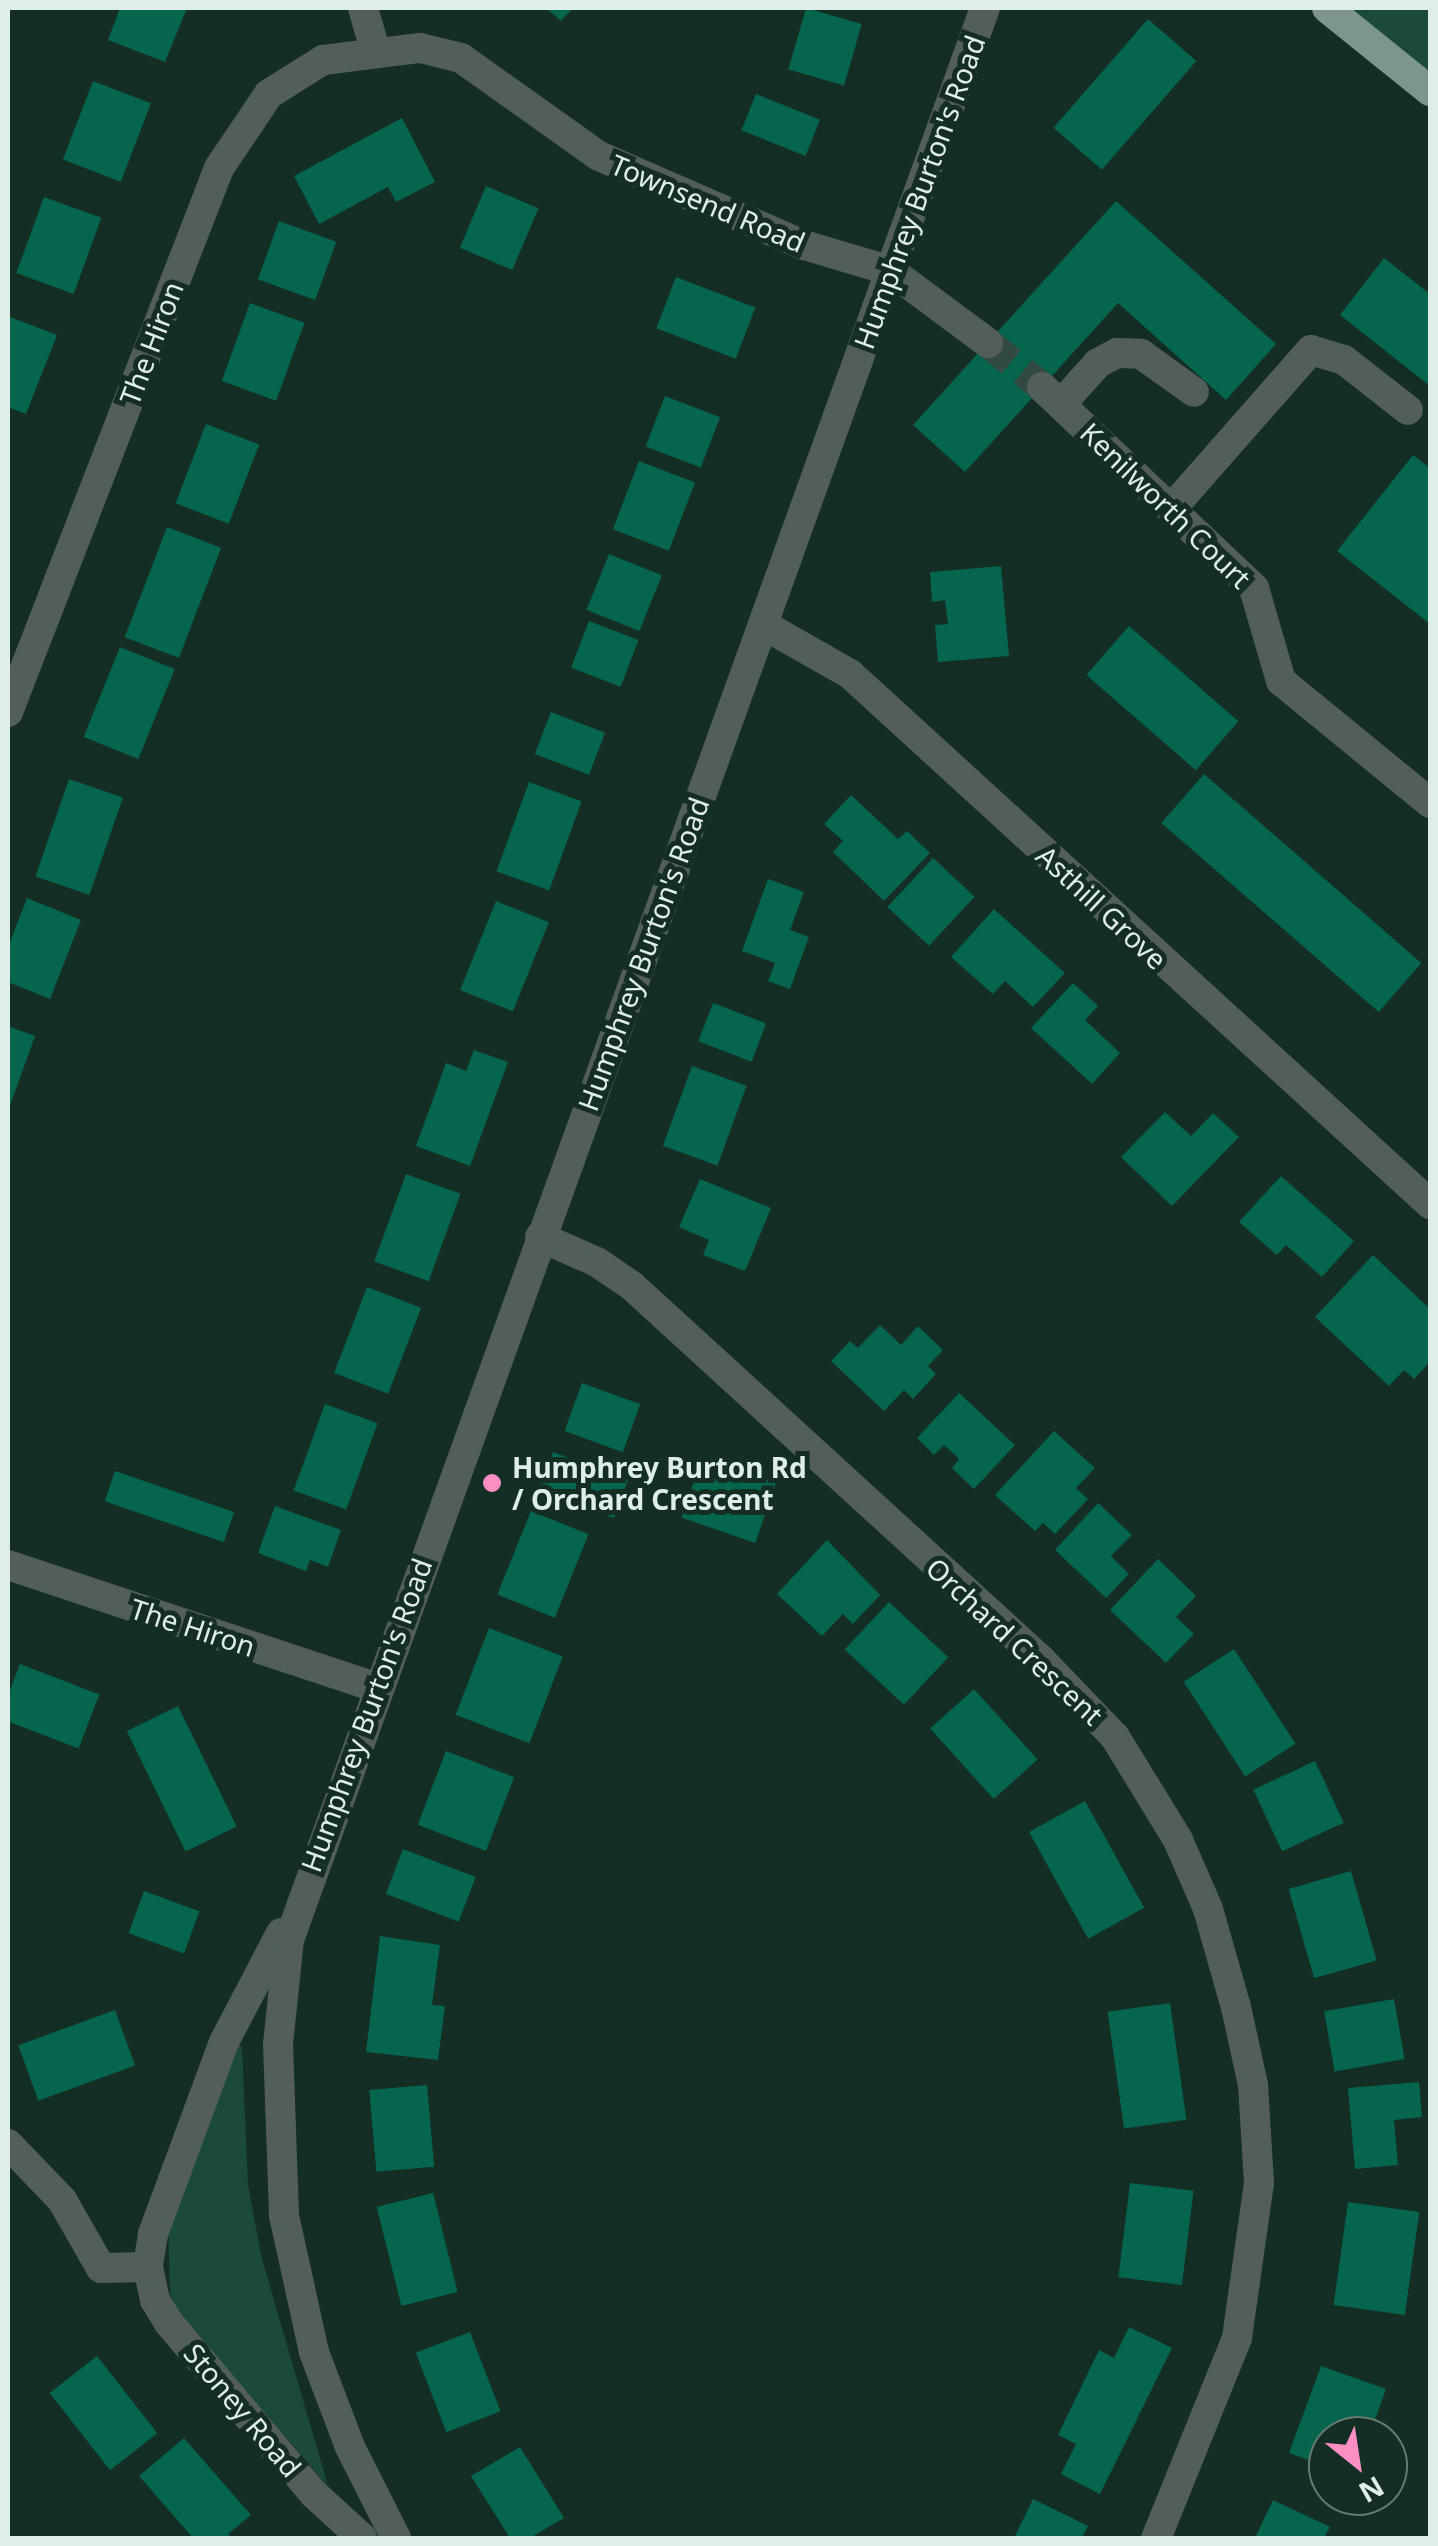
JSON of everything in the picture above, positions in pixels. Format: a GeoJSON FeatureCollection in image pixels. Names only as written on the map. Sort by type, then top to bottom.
{"type":"FeatureCollection","features":[{"type":"Feature","properties":{"kind":"main road"},"geometry":{"type":"LineString","coordinates":[[1327,8],[1430,90]]}},
{"type":"Feature","properties":{"kind":"street"},"geometry":{"type":"LineString","coordinates":[[363,8],[376,54]]}},
{"type":"Feature","properties":{"kind":"street","name":"Humphrey Burton's Road"},"geometry":{"type":"LineString","coordinates":[[148,2267],[153,2234],[224,2042],[299,1899],[378,1688],[985,8]]}},
{"type":"Feature","properties":{"kind":"street","name":"Townsend Road"},"geometry":{"type":"LineString","coordinates":[[376,54],[420,48],[460,58],[568,137],[651,183],[804,246],[891,271]]}},
{"type":"Feature","properties":{"kind":"street","name":"The Hiron"},"geometry":{"type":"LineString","coordinates":[[8,712],[231,144],[293,76],[324,60],[376,54]]}},
{"type":"Feature","properties":{"kind":"street"},"geometry":{"type":"LineString","coordinates":[[891,271],[988,343]]}},
{"type":"Feature","properties":{"kind":"street"},"geometry":{"type":"LineString","coordinates":[[1173,507],[1310,350],[1344,360],[1408,410]]}},
{"type":"Feature","properties":{"kind":"street","name":"Kenilworth Court"},"geometry":{"type":"LineString","coordinates":[[1194,392],[1142,354],[1117,352],[1052,395],[1254,588],[1281,681],[1430,803]]}},
{"type":"Feature","properties":{"kind":"street","name":"Asthill Grove"},"geometry":{"type":"LineString","coordinates":[[764,625],[850,674],[1430,1204]]}},
{"type":"Feature","properties":{"kind":"street","name":"Orchard Crescent"},"geometry":{"type":"LineString","coordinates":[[540,1236],[598,1262],[632,1286],[1040,1658],[1115,1737],[1184,1853],[1236,2007],[1253,2085],[1259,2183],[1237,2338],[1156,2538]]}},
{"type":"Feature","properties":{"kind":"street","name":"The Hiron"},"geometry":{"type":"LineString","coordinates":[[8,1565],[378,1688]]}},
{"type":"Feature","properties":{"kind":"street","name":"Humphrey Burton's Road"},"geometry":{"type":"LineString","coordinates":[[299,1899],[282,1981],[278,2044],[284,2215],[314,2352],[350,2446],[396,2538]]}},
{"type":"Feature","properties":{"kind":"street"},"geometry":{"type":"LineString","coordinates":[[8,2144],[62,2200],[101,2268],[148,2267]]}},
{"type":"Feature","properties":{"kind":"street","name":"Stoney Road"},"geometry":{"type":"LineString","coordinates":[[148,2267],[155,2300],[169,2322],[314,2494],[362,2538]]}},
{"type":"Feature","properties":{"kind":"green space"},"geometry":{"type":"Polygon","coordinates":[[[1327,8],[1430,8],[1430,91],[1327,8]]]}},
{"type":"Feature","properties":{"kind":"green space"},"geometry":{"type":"Polygon","coordinates":[[[236,2042],[242,2047],[248,2185],[262,2259],[328,2486],[176,2310],[170,2292],[168,2223],[236,2042]]]}},
{"type":"Feature","properties":{"kind":"building"},"geometry":{"type":"Polygon","coordinates":[[[120,8],[187,8],[165,62],[108,40],[120,8]]]}},
{"type":"Feature","properties":{"kind":"building"},"geometry":{"type":"Polygon","coordinates":[[[546,8],[573,8],[561,21],[546,8]]]}},
{"type":"Feature","properties":{"kind":"building"},"geometry":{"type":"Polygon","coordinates":[[[806,8],[862,24],[844,86],[788,70],[806,8]]]}},
{"type":"Feature","properties":{"kind":"building"},"geometry":{"type":"Polygon","coordinates":[[[1148,19],[1196,61],[1102,170],[1054,128],[1148,19]]]}},
{"type":"Feature","properties":{"kind":"building"},"geometry":{"type":"Polygon","coordinates":[[[93,81],[151,103],[121,182],[63,159],[93,81]]]}},
{"type":"Feature","properties":{"kind":"building"},"geometry":{"type":"Polygon","coordinates":[[[756,94],[820,120],[805,156],[741,130],[756,94]]]}},
{"type":"Feature","properties":{"kind":"building"},"geometry":{"type":"Polygon","coordinates":[[[402,118],[435,182],[396,202],[388,187],[319,224],[294,176],[402,118]]]}},
{"type":"Feature","properties":{"kind":"building"},"geometry":{"type":"Polygon","coordinates":[[[486,186],[538,208],[512,270],[460,248],[486,186]]]}},
{"type":"Feature","properties":{"kind":"building"},"geometry":{"type":"Polygon","coordinates":[[[44,197],[101,218],[74,294],[16,273],[44,197]]]}},
{"type":"Feature","properties":{"kind":"building"},"geometry":{"type":"Polygon","coordinates":[[[1116,201],[1276,344],[1226,400],[1118,303],[965,472],[913,425],[1116,201]]]}},
{"type":"Feature","properties":{"kind":"building"},"geometry":{"type":"Polygon","coordinates":[[[279,221],[336,242],[315,300],[258,279],[279,221]]]}},
{"type":"Feature","properties":{"kind":"building"},"geometry":{"type":"Polygon","coordinates":[[[1384,258],[1430,294],[1430,386],[1340,315],[1384,258]]]}},
{"type":"Feature","properties":{"kind":"building"},"geometry":{"type":"Polygon","coordinates":[[[676,277],[755,307],[736,359],[656,328],[676,277]]]}},
{"type":"Feature","properties":{"kind":"building"},"geometry":{"type":"Polygon","coordinates":[[[250,303],[305,323],[276,401],[222,381],[250,303]]]}},
{"type":"Feature","properties":{"kind":"building"},"geometry":{"type":"Polygon","coordinates":[[[8,316],[57,335],[26,414],[8,407],[8,316]]]}},
{"type":"Feature","properties":{"kind":"building"},"geometry":{"type":"Polygon","coordinates":[[[665,396],[720,417],[701,468],[646,446],[665,396]]]}},
{"type":"Feature","properties":{"kind":"building"},"geometry":{"type":"Polygon","coordinates":[[[206,424],[259,444],[229,524],[176,503],[206,424]]]}},
{"type":"Feature","properties":{"kind":"building"},"geometry":{"type":"Polygon","coordinates":[[[1413,455],[1430,468],[1430,624],[1337,551],[1413,455]]]}},
{"type":"Feature","properties":{"kind":"building"},"geometry":{"type":"Polygon","coordinates":[[[639,461],[695,483],[669,551],[613,529],[639,461]]]}},
{"type":"Feature","properties":{"kind":"building"},"geometry":{"type":"Polygon","coordinates":[[[167,527],[221,548],[179,658],[125,637],[167,527]]]}},
{"type":"Feature","properties":{"kind":"building"},"geometry":{"type":"Polygon","coordinates":[[[609,554],[662,575],[639,631],[587,610],[609,554]]]}},
{"type":"Feature","properties":{"kind":"building"},"geometry":{"type":"Polygon","coordinates":[[[1001,566],[1009,656],[938,662],[935,625],[948,624],[945,600],[932,602],[930,572],[1001,566]]]}},
{"type":"Feature","properties":{"kind":"building"},"geometry":{"type":"Polygon","coordinates":[[[589,621],[638,640],[621,687],[571,668],[589,621]]]}},
{"type":"Feature","properties":{"kind":"building"},"geometry":{"type":"Polygon","coordinates":[[[1129,626],[1238,721],[1196,770],[1086,675],[1129,626]]]}},
{"type":"Feature","properties":{"kind":"building"},"geometry":{"type":"Polygon","coordinates":[[[120,647],[175,669],[138,759],[84,737],[120,647]]]}},
{"type":"Feature","properties":{"kind":"building"},"geometry":{"type":"Polygon","coordinates":[[[551,712],[605,733],[589,775],[535,754],[551,712]]]}},
{"type":"Feature","properties":{"kind":"building"},"geometry":{"type":"Polygon","coordinates":[[[1204,774],[1421,963],[1379,1012],[1161,823],[1204,774]]]}},
{"type":"Feature","properties":{"kind":"building"},"geometry":{"type":"Polygon","coordinates":[[[69,779],[123,798],[89,895],[35,876],[69,779]]]}},
{"type":"Feature","properties":{"kind":"building"},"geometry":{"type":"Polygon","coordinates":[[[529,782],[582,801],[549,890],[497,871],[529,782]]]}},
{"type":"Feature","properties":{"kind":"building"},"geometry":{"type":"Polygon","coordinates":[[[851,795],[898,839],[907,831],[930,853],[884,901],[833,852],[843,841],[824,824],[851,795]]]}},
{"type":"Feature","properties":{"kind":"building"},"geometry":{"type":"Polygon","coordinates":[[[933,858],[975,897],[929,946],[887,907],[933,858]]]}},
{"type":"Feature","properties":{"kind":"building"},"geometry":{"type":"Polygon","coordinates":[[[768,879],[804,892],[790,930],[809,937],[790,989],[768,981],[775,963],[742,951],[768,879]]]}},
{"type":"Feature","properties":{"kind":"building"},"geometry":{"type":"Polygon","coordinates":[[[27,898],[81,920],[50,999],[8,982],[8,947],[27,898]]]}},
{"type":"Feature","properties":{"kind":"building"},"geometry":{"type":"Polygon","coordinates":[[[496,901],[549,922],[513,1011],[460,990],[496,901]]]}},
{"type":"Feature","properties":{"kind":"building"},"geometry":{"type":"Polygon","coordinates":[[[994,909],[1065,973],[1033,1007],[1005,981],[993,994],[951,957],[994,909]]]}},
{"type":"Feature","properties":{"kind":"building"},"geometry":{"type":"Polygon","coordinates":[[[1073,983],[1098,1006],[1085,1020],[1120,1053],[1092,1084],[1031,1028],[1073,983]]]}},
{"type":"Feature","properties":{"kind":"building"},"geometry":{"type":"Polygon","coordinates":[[[713,1003],[766,1023],[752,1062],[698,1041],[713,1003]]]}},
{"type":"Feature","properties":{"kind":"building"},"geometry":{"type":"Polygon","coordinates":[[[8,1026],[35,1036],[8,1111],[8,1026]]]}},
{"type":"Feature","properties":{"kind":"building"},"geometry":{"type":"Polygon","coordinates":[[[474,1050],[508,1062],[470,1166],[416,1146],[446,1063],[466,1071],[474,1050]]]}},
{"type":"Feature","properties":{"kind":"building"},"geometry":{"type":"Polygon","coordinates":[[[692,1066],[747,1086],[717,1166],[663,1146],[692,1066]]]}},
{"type":"Feature","properties":{"kind":"building"},"geometry":{"type":"Polygon","coordinates":[[[1165,1112],[1191,1136],[1213,1113],[1239,1137],[1172,1206],[1121,1157],[1165,1112]]]}},
{"type":"Feature","properties":{"kind":"building"},"geometry":{"type":"Polygon","coordinates":[[[406,1174],[461,1194],[429,1281],[374,1261],[406,1174]]]}},
{"type":"Feature","properties":{"kind":"building"},"geometry":{"type":"Polygon","coordinates":[[[1281,1176],[1354,1241],[1322,1277],[1286,1245],[1277,1255],[1239,1222],[1281,1176]]]}},
{"type":"Feature","properties":{"kind":"building"},"geometry":{"type":"Polygon","coordinates":[[[700,1179],[771,1208],[745,1271],[703,1255],[709,1240],[679,1227],[700,1179]]]}},
{"type":"Feature","properties":{"kind":"building"},"geometry":{"type":"Polygon","coordinates":[[[1373,1255],[1430,1309],[1430,1362],[1414,1379],[1404,1370],[1389,1386],[1315,1317],[1373,1255]]]}},
{"type":"Feature","properties":{"kind":"building"},"geometry":{"type":"Polygon","coordinates":[[[367,1287],[421,1308],[388,1394],[334,1373],[367,1287]]]}},
{"type":"Feature","properties":{"kind":"building"},"geometry":{"type":"Polygon","coordinates":[[[880,1325],[901,1345],[918,1326],[943,1350],[928,1366],[936,1374],[913,1399],[904,1390],[884,1411],[831,1361],[850,1341],[858,1348],[880,1325]]]}},
{"type":"Feature","properties":{"kind":"building"},"geometry":{"type":"Polygon","coordinates":[[[582,1383],[640,1404],[623,1452],[565,1431],[582,1383]]]}},
{"type":"Feature","properties":{"kind":"building"},"geometry":{"type":"Polygon","coordinates":[[[959,1393],[1015,1445],[974,1489],[952,1468],[959,1459],[944,1445],[934,1455],[917,1438],[959,1393]]]}},
{"type":"Feature","properties":{"kind":"building"},"geometry":{"type":"Polygon","coordinates":[[[325,1404],[378,1423],[346,1510],[294,1490],[325,1404]]]}},
{"type":"Feature","properties":{"kind":"building"},"geometry":{"type":"Polygon","coordinates":[[[1054,1431],[1095,1468],[1076,1488],[1088,1499],[1055,1534],[1043,1523],[1035,1531],[995,1495],[1054,1431]]]}},
{"type":"Feature","properties":{"kind":"building"},"geometry":{"type":"Polygon","coordinates":[[[553,1452],[628,1479],[614,1518],[539,1491],[553,1452]]]}},
{"type":"Feature","properties":{"kind":"building"},"geometry":{"type":"Polygon","coordinates":[[[702,1458],[776,1483],[755,1543],[681,1518],[702,1458]]]}},
{"type":"Feature","properties":{"kind":"building"},"geometry":{"type":"Polygon","coordinates":[[[115,1471],[234,1512],[224,1542],[105,1501],[115,1471]]]}},
{"type":"Feature","properties":{"kind":"building"},"geometry":{"type":"Polygon","coordinates":[[[1098,1503],[1132,1535],[1111,1556],[1129,1574],[1106,1598],[1055,1550],[1098,1503]]]}},
{"type":"Feature","properties":{"kind":"building"},"geometry":{"type":"Polygon","coordinates":[[[275,1506],[341,1530],[328,1567],[310,1560],[306,1571],[258,1553],[275,1506]]]}},
{"type":"Feature","properties":{"kind":"building"},"geometry":{"type":"Polygon","coordinates":[[[531,1511],[588,1534],[555,1618],[497,1594],[531,1511]]]}},
{"type":"Feature","properties":{"kind":"building"},"geometry":{"type":"Polygon","coordinates":[[[827,1540],[880,1595],[853,1624],[843,1614],[822,1636],[777,1594],[827,1540]]]}},
{"type":"Feature","properties":{"kind":"building"},"geometry":{"type":"Polygon","coordinates":[[[1158,1559],[1196,1596],[1176,1617],[1194,1634],[1166,1663],[1110,1610],[1158,1559]]]}},
{"type":"Feature","properties":{"kind":"building"},"geometry":{"type":"Polygon","coordinates":[[[889,1602],[948,1657],[904,1705],[845,1650],[889,1602]]]}},
{"type":"Feature","properties":{"kind":"building"},"geometry":{"type":"Polygon","coordinates":[[[489,1628],[563,1656],[529,1743],[456,1715],[489,1628]]]}},
{"type":"Feature","properties":{"kind":"building"},"geometry":{"type":"Polygon","coordinates":[[[1234,1649],[1296,1744],[1245,1776],[1184,1682],[1234,1649]]]}},
{"type":"Feature","properties":{"kind":"building"},"geometry":{"type":"Polygon","coordinates":[[[20,1664],[99,1694],[79,1749],[8,1722],[8,1695],[20,1664]]]}},
{"type":"Feature","properties":{"kind":"building"},"geometry":{"type":"Polygon","coordinates":[[[974,1689],[1038,1760],[994,1799],[930,1728],[974,1689]]]}},
{"type":"Feature","properties":{"kind":"building"},"geometry":{"type":"Polygon","coordinates":[[[178,1706],[237,1826],[186,1851],[127,1731],[178,1706]]]}},
{"type":"Feature","properties":{"kind":"building"},"geometry":{"type":"Polygon","coordinates":[[[446,1751],[514,1777],[486,1851],[418,1825],[446,1751]]]}},
{"type":"Feature","properties":{"kind":"building"},"geometry":{"type":"Polygon","coordinates":[[[1315,1761],[1344,1823],[1282,1851],[1253,1790],[1315,1761]]]}},
{"type":"Feature","properties":{"kind":"building"},"geometry":{"type":"Polygon","coordinates":[[[1085,1801],[1144,1908],[1088,1939],[1029,1832],[1085,1801]]]}},
{"type":"Feature","properties":{"kind":"building"},"geometry":{"type":"Polygon","coordinates":[[[403,1849],[476,1877],[459,1922],[386,1894],[403,1849]]]}},
{"type":"Feature","properties":{"kind":"building"},"geometry":{"type":"Polygon","coordinates":[[[1351,1871],[1377,1960],[1314,1978],[1289,1889],[1351,1871]]]}},
{"type":"Feature","properties":{"kind":"building"},"geometry":{"type":"Polygon","coordinates":[[[144,1891],[199,1911],[184,1953],[129,1933],[144,1891]]]}},
{"type":"Feature","properties":{"kind":"building"},"geometry":{"type":"Polygon","coordinates":[[[380,1936],[440,1945],[432,2005],[445,2006],[438,2060],[366,2052],[380,1936]]]}},
{"type":"Feature","properties":{"kind":"building"},"geometry":{"type":"Polygon","coordinates":[[[1394,1999],[1405,2059],[1335,2071],[1324,2011],[1394,1999]]]}},
{"type":"Feature","properties":{"kind":"building"},"geometry":{"type":"Polygon","coordinates":[[[1170,2003],[1186,2120],[1124,2129],[1108,2012],[1170,2003]]]}},
{"type":"Feature","properties":{"kind":"building"},"geometry":{"type":"Polygon","coordinates":[[[115,2010],[135,2065],[38,2101],[18,2045],[115,2010]]]}},
{"type":"Feature","properties":{"kind":"building"},"geometry":{"type":"Polygon","coordinates":[[[1419,2082],[1422,2117],[1394,2120],[1398,2165],[1355,2169],[1348,2088],[1419,2082]]]}},
{"type":"Feature","properties":{"kind":"building"},"geometry":{"type":"Polygon","coordinates":[[[427,2085],[434,2167],[376,2172],[369,2090],[427,2085]]]}},
{"type":"Feature","properties":{"kind":"building"},"geometry":{"type":"Polygon","coordinates":[[[1130,2183],[1194,2191],[1182,2285],[1118,2277],[1130,2183]]]}},
{"type":"Feature","properties":{"kind":"building"},"geometry":{"type":"Polygon","coordinates":[[[433,2193],[458,2292],[401,2306],[377,2207],[433,2193]]]}},
{"type":"Feature","properties":{"kind":"building"},"geometry":{"type":"Polygon","coordinates":[[[1348,2202],[1419,2212],[1405,2315],[1334,2305],[1348,2202]]]}},
{"type":"Feature","properties":{"kind":"building"},"geometry":{"type":"Polygon","coordinates":[[[1129,2327],[1172,2348],[1100,2494],[1061,2474],[1076,2444],[1058,2435],[1099,2350],[1114,2358],[1129,2327]]]}},
{"type":"Feature","properties":{"kind":"building"},"geometry":{"type":"Polygon","coordinates":[[[470,2332],[500,2411],[446,2432],[416,2353],[470,2332]]]}},
{"type":"Feature","properties":{"kind":"building"},"geometry":{"type":"Polygon","coordinates":[[[97,2356],[157,2433],[110,2470],[50,2393],[97,2356]]]}},
{"type":"Feature","properties":{"kind":"building"},"geometry":{"type":"Polygon","coordinates":[[[1321,2366],[1386,2389],[1376,2416],[1308,2416],[1308,2460],[1289,2453],[1321,2366]]]}},
{"type":"Feature","properties":{"kind":"building"},"geometry":{"type":"Polygon","coordinates":[[[184,2438],[251,2515],[228,2534],[232,2538],[193,2538],[139,2476],[184,2438]]]}},
{"type":"Feature","properties":{"kind":"building"},"geometry":{"type":"Polygon","coordinates":[[[520,2447],[564,2518],[530,2538],[510,2538],[471,2476],[520,2447]]]}},
{"type":"Feature","properties":{"kind":"building"},"geometry":{"type":"Polygon","coordinates":[[[1033,2499],[1088,2526],[1082,2538],[1014,2538],[1033,2499]]]}},
{"type":"Feature","properties":{"kind":"building"},"geometry":{"type":"Polygon","coordinates":[[[1273,2500],[1330,2527],[1324,2538],[1255,2538],[1273,2500]]]}},
{"type":"Feature","properties":{"kind":"tunnel"},"geometry":{"type":"LineString","coordinates":[[988,343],[1042,387]]}},
{"type":"Feature","properties":{"kind":"place","name":"Humphrey Burton Rd / Orchard Crescent"},"geometry":{"type":"Point","coordinates":[492,1483]}}]}
